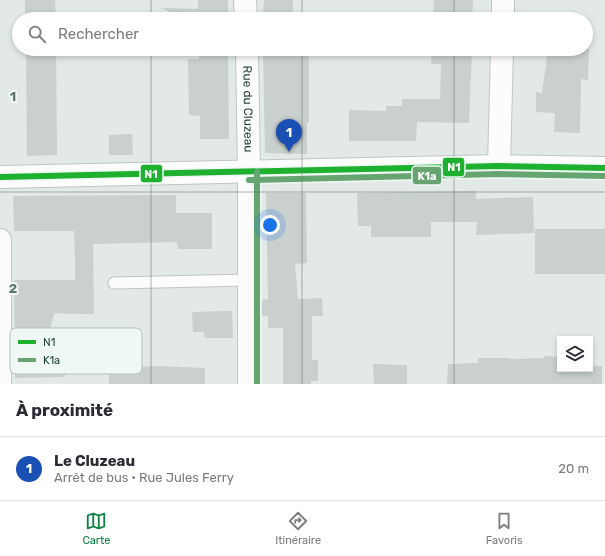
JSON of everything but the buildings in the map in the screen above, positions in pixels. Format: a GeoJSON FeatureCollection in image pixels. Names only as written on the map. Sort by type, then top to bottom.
{"type":"FeatureCollection","features":[{"type":"Feature","properties":{"kind":"street"},"geometry":{"type":"LineString","coordinates":[[246,0],[246,12]]}},
{"type":"Feature","properties":{"kind":"street"},"geometry":{"type":"LineString","coordinates":[[503,0],[503,12]]}},
{"type":"Feature","properties":{"kind":"street","name":"Rue du Cluzeau"},"geometry":{"type":"LineString","coordinates":[[246,56],[249,172],[249,384]]}},
{"type":"Feature","properties":{"kind":"street"},"geometry":{"type":"LineString","coordinates":[[499,166],[502,56]]}},
{"type":"Feature","properties":{"kind":"street"},"geometry":{"type":"LineString","coordinates":[[0,177],[499,166],[605,168]]}},
{"type":"Feature","properties":{"kind":"street"},"geometry":{"type":"LineString","coordinates":[[0,240],[0,384]]}},
{"type":"Feature","properties":{"kind":"lane"},"geometry":{"type":"LineString","coordinates":[[114,283],[249,280]]}},
{"type":"Feature","properties":{"kind":"transit line","name":"N1"},"geometry":{"type":"LineString","coordinates":[[0,177],[499,166],[605,168]]}},
{"type":"Feature","properties":{"kind":"transit line","name":"K1a"},"geometry":{"type":"LineString","coordinates":[[257,172],[257,384]]}},
{"type":"Feature","properties":{"kind":"transit line","name":"K1a"},"geometry":{"type":"LineString","coordinates":[[249,180],[499,174],[605,176]]}},
{"type":"Feature","properties":{"kind":"place","name":"Le Cluzeau"},"geometry":{"type":"Point","coordinates":[289,152]}}]}
